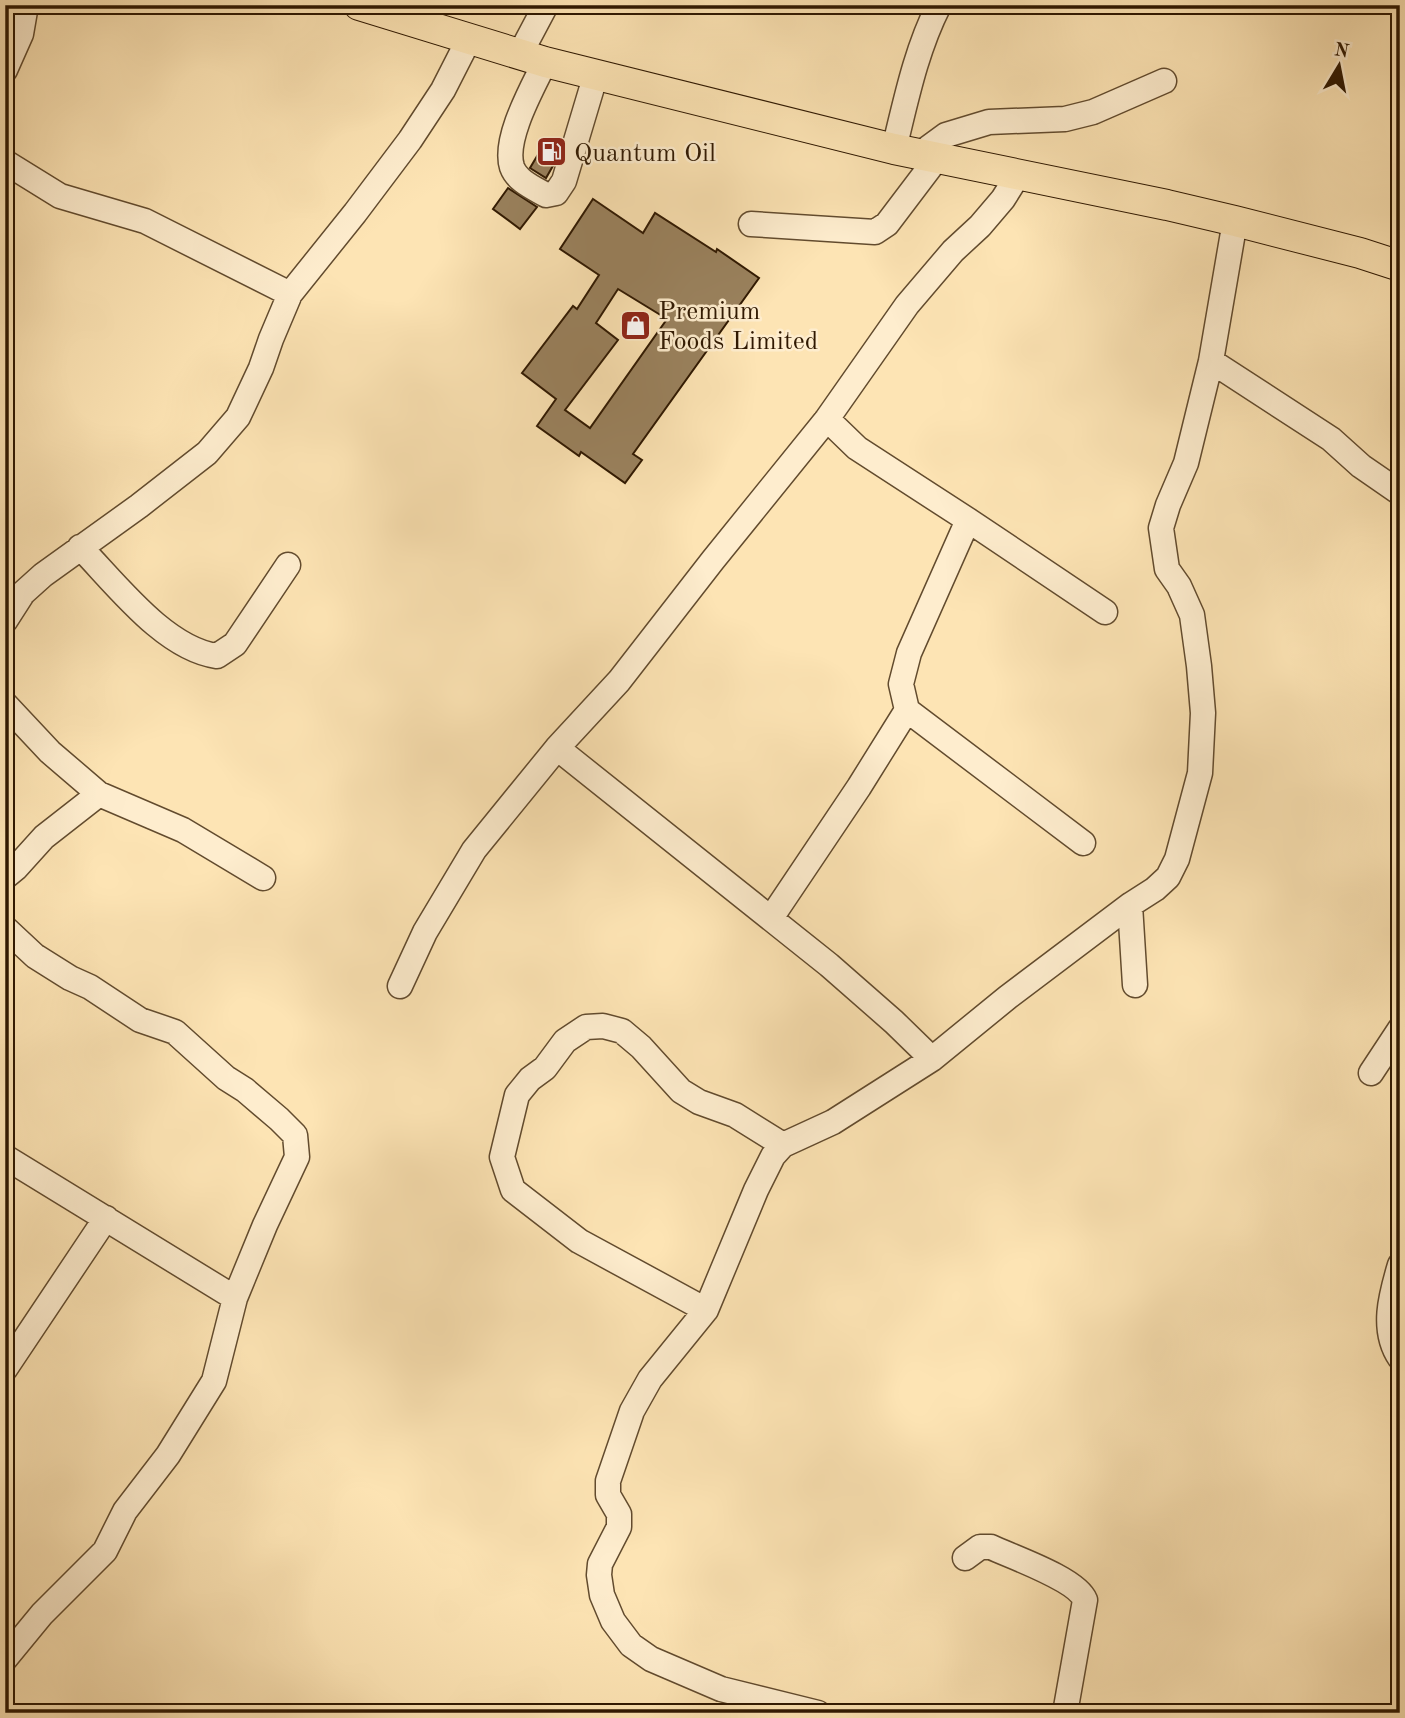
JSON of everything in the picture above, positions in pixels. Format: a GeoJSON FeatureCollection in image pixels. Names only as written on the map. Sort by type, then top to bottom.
{"type":"FeatureCollection","features":[{"type":"Feature","properties":{"kind":"main road"},"geometry":{"type":"LineString","coordinates":[[375,8],[469,39],[596,74],[917,154],[1235,221],[1400,266]]}},
{"type":"Feature","properties":{"kind":"street"},"geometry":{"type":"LineString","coordinates":[[5,70],[21,34],[26,5]]}},
{"type":"Feature","properties":{"kind":"street"},"geometry":{"type":"LineString","coordinates":[[546,5],[511,153],[512,168],[520,180],[546,195],[556,193],[564,181],[596,74]]}},
{"type":"Feature","properties":{"kind":"street"},"geometry":{"type":"LineString","coordinates":[[751,224],[875,232],[887,224],[917,154],[914,69],[939,5]]}},
{"type":"Feature","properties":{"kind":"street"},"geometry":{"type":"LineString","coordinates":[[5,621],[23,593],[207,453],[238,417],[261,368],[290,294],[355,214],[410,140],[443,90],[469,39]]}},
{"type":"Feature","properties":{"kind":"street"},"geometry":{"type":"LineString","coordinates":[[917,154],[946,135],[967,128],[989,122],[1065,119],[1084,115],[1164,81]]}},
{"type":"Feature","properties":{"kind":"street"},"geometry":{"type":"LineString","coordinates":[[5,162],[60,196],[145,221],[290,294]]}},
{"type":"Feature","properties":{"kind":"street"},"geometry":{"type":"LineString","coordinates":[[400,986],[425,932],[474,850],[556,748],[619,681],[827,419],[908,305],[953,251],[981,226],[1018,175]]}},
{"type":"Feature","properties":{"kind":"street"},"geometry":{"type":"LineString","coordinates":[[818,1713],[722,1689],[651,1659],[631,1644],[613,1621],[599,1575],[600,1564],[620,1520],[608,1495],[608,1481],[632,1411],[650,1379],[706,1310],[756,1190],[773,1156],[783,1145],[833,1122],[932,1059],[1008,997],[1155,889],[1167,877],[1177,859],[1200,773],[1203,713],[1192,615],[1179,586],[1167,569],[1161,528],[1186,463],[1211,361],[1235,221]]}},
{"type":"Feature","properties":{"kind":"street"},"geometry":{"type":"LineString","coordinates":[[1211,361],[1331,439],[1361,466],[1400,493]]}},
{"type":"Feature","properties":{"kind":"street"},"geometry":{"type":"LineString","coordinates":[[827,419],[857,448],[1105,612]]}},
{"type":"Feature","properties":{"kind":"street"},"geometry":{"type":"LineString","coordinates":[[968,520],[909,653],[901,684],[907,710],[1083,843]]}},
{"type":"Feature","properties":{"kind":"street"},"geometry":{"type":"LineString","coordinates":[[80,547],[155,625],[189,649],[217,656],[234,644],[288,565]]}},
{"type":"Feature","properties":{"kind":"street"},"geometry":{"type":"LineString","coordinates":[[5,704],[50,752],[99,794],[183,830],[263,878]]}},
{"type":"Feature","properties":{"kind":"street"},"geometry":{"type":"LineString","coordinates":[[771,918],[907,710]]}},
{"type":"Feature","properties":{"kind":"street"},"geometry":{"type":"LineString","coordinates":[[556,748],[771,918],[894,1022],[932,1059]]}},
{"type":"Feature","properties":{"kind":"street"},"geometry":{"type":"LineString","coordinates":[[5,877],[44,836],[99,794]]}},
{"type":"Feature","properties":{"kind":"street"},"geometry":{"type":"LineString","coordinates":[[1130,905],[1135,985]]}},
{"type":"Feature","properties":{"kind":"street"},"geometry":{"type":"LineString","coordinates":[[5,928],[35,956],[70,978],[90,987],[141,1020],[175,1032],[226,1078],[246,1090],[295,1135],[297,1157],[235,1298],[214,1381],[168,1455],[125,1511],[105,1551],[42,1614],[5,1659]]}},
{"type":"Feature","properties":{"kind":"street"},"geometry":{"type":"LineString","coordinates":[[706,1310],[579,1241],[513,1190],[502,1157],[517,1096],[530,1079],[545,1068],[565,1041],[586,1027],[603,1026],[622,1031],[641,1047],[681,1091],[699,1102],[736,1115],[783,1145]]}},
{"type":"Feature","properties":{"kind":"street"},"geometry":{"type":"LineString","coordinates":[[1371,1073],[1399,1033]]}},
{"type":"Feature","properties":{"kind":"street"},"geometry":{"type":"LineString","coordinates":[[5,1157],[235,1298]]}},
{"type":"Feature","properties":{"kind":"street"},"geometry":{"type":"LineString","coordinates":[[5,1369],[106,1218]]}},
{"type":"Feature","properties":{"kind":"street"},"geometry":{"type":"LineString","coordinates":[[1400,1265],[1387,1315],[1394,1350],[1400,1358]]}},
{"type":"Feature","properties":{"kind":"street"},"geometry":{"type":"LineString","coordinates":[[965,1558],[980,1547],[991,1547],[1059,1578],[1083,1595],[1085,1600],[1065,1713]]}},
{"type":"Feature","properties":{"kind":"building"},"geometry":{"type":"Polygon","coordinates":[[[546,141],[558,148],[554,164],[546,178],[530,168],[546,141]]]}},
{"type":"Feature","properties":{"kind":"building"},"geometry":{"type":"Polygon","coordinates":[[[508,188],[537,207],[520,229],[493,209],[508,188]]]}},
{"type":"Feature","properties":{"kind":"building"},"geometry":{"type":"Polygon","coordinates":[[[593,199],[643,233],[655,213],[716,252],[717,249],[759,278],[633,454],[642,460],[625,483],[581,452],[579,456],[537,426],[556,399],[522,373],[573,306],[577,309],[599,275],[560,249],[593,199]],[[618,289],[596,323],[618,340],[565,410],[590,428],[667,319],[618,289]]]}},
{"type":"Feature","properties":{"kind":"place","name":"Quantum Oil"},"geometry":{"type":"Point","coordinates":[551,152]}},
{"type":"Feature","properties":{"kind":"place","name":"Premium Foods Limited"},"geometry":{"type":"Point","coordinates":[635,325]}}]}
